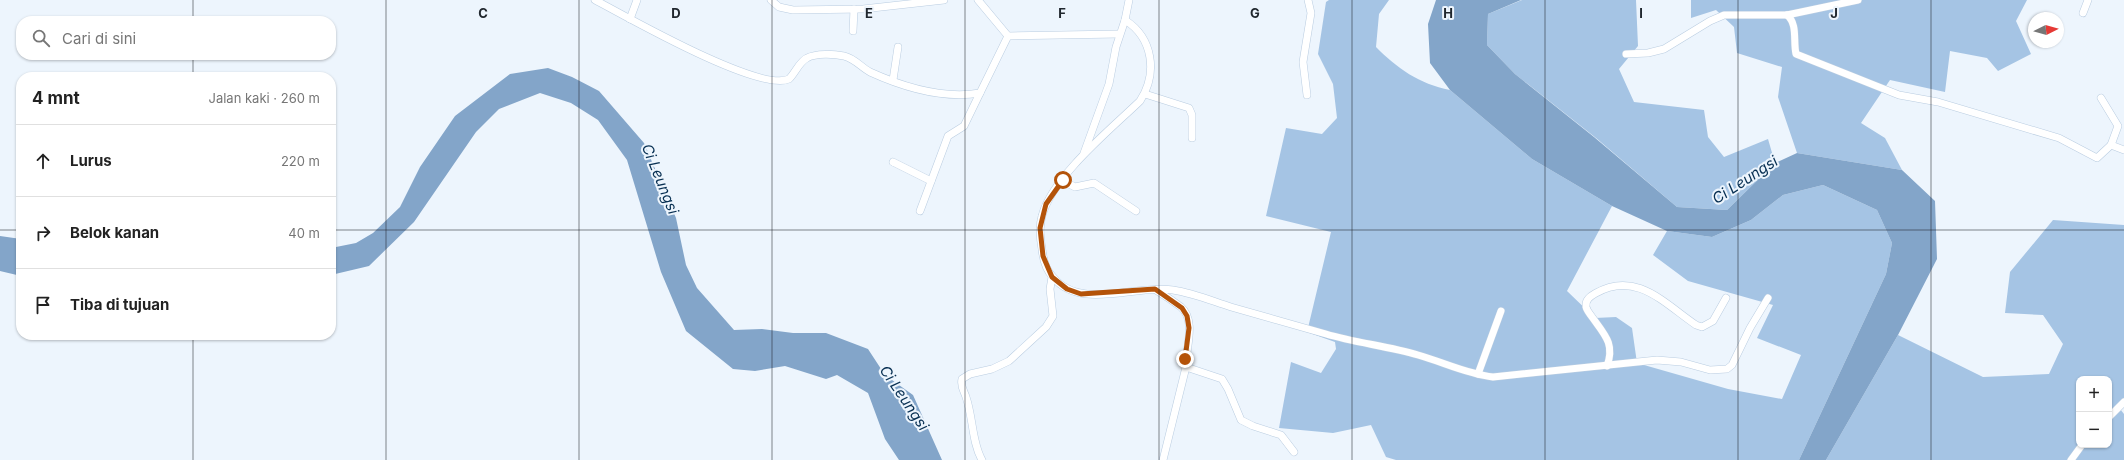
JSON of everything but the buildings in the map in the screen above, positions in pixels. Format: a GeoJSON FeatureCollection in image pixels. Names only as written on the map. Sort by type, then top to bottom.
{"type":"FeatureCollection","features":[{"type":"Feature","properties":{"kind":"street"},"geometry":{"type":"LineString","coordinates":[[596,0],[687,49],[765,79],[786,80],[806,58],[823,55],[844,56],[868,71],[925,91],[960,95],[980,93]]}},
{"type":"Feature","properties":{"kind":"street"},"geometry":{"type":"LineString","coordinates":[[630,19],[637,0]]}},
{"type":"Feature","properties":{"kind":"street"},"geometry":{"type":"LineString","coordinates":[[771,0],[779,7],[793,10],[854,9],[944,0]]}},
{"type":"Feature","properties":{"kind":"street"},"geometry":{"type":"LineString","coordinates":[[978,0],[1008,36]]}},
{"type":"Feature","properties":{"kind":"street"},"geometry":{"type":"LineString","coordinates":[[1083,154],[1109,84],[1119,34],[1125,20],[1129,0]]}},
{"type":"Feature","properties":{"kind":"street"},"geometry":{"type":"LineString","coordinates":[[1307,95],[1303,62],[1311,13],[1308,0]]}},
{"type":"Feature","properties":{"kind":"street"},"geometry":{"type":"LineString","coordinates":[[1626,54],[1648,53],[1664,49],[1710,21],[1724,15],[1787,15],[1858,0]]}},
{"type":"Feature","properties":{"kind":"street"},"geometry":{"type":"LineString","coordinates":[[2083,13],[2088,0]]}},
{"type":"Feature","properties":{"kind":"street"},"geometry":{"type":"LineString","coordinates":[[853,31],[854,9]]}},
{"type":"Feature","properties":{"kind":"street"},"geometry":{"type":"LineString","coordinates":[[1787,15],[1792,19],[1794,25],[1796,54],[1898,95],[1938,102],[2059,138],[2097,158],[2110,145],[2118,126],[2101,98]]}},
{"type":"Feature","properties":{"kind":"street"},"geometry":{"type":"LineString","coordinates":[[1125,20],[1136,28],[1148,48],[1150,56],[1150,79],[1145,94],[1140,101],[1083,154],[1046,204],[1040,228],[1043,256],[1052,277],[1067,289],[1081,294],[1155,289],[1184,292],[1338,338],[1419,355],[1478,374],[1493,376],[1670,360],[1690,363],[1710,370],[1727,369],[1732,365],[1750,328],[1768,298]]}},
{"type":"Feature","properties":{"kind":"street"},"geometry":{"type":"LineString","coordinates":[[1008,36],[1119,34]]}},
{"type":"Feature","properties":{"kind":"street"},"geometry":{"type":"LineString","coordinates":[[920,211],[948,136],[964,126],[1008,36]]}},
{"type":"Feature","properties":{"kind":"street"},"geometry":{"type":"LineString","coordinates":[[893,80],[898,47]]}},
{"type":"Feature","properties":{"kind":"street"},"geometry":{"type":"LineString","coordinates":[[1145,94],[1189,108],[1192,115],[1192,138]]}},
{"type":"Feature","properties":{"kind":"street"},"geometry":{"type":"LineString","coordinates":[[2110,145],[2124,150]]}},
{"type":"Feature","properties":{"kind":"street"},"geometry":{"type":"LineString","coordinates":[[893,162],[931,181]]}},
{"type":"Feature","properties":{"kind":"street"},"geometry":{"type":"LineString","coordinates":[[1063,180],[1075,187],[1094,183],[1136,211]]}},
{"type":"Feature","properties":{"kind":"street"},"geometry":{"type":"LineString","coordinates":[[982,460],[978,453],[973,424],[963,390],[962,379],[970,374],[992,369],[1009,361],[1021,348],[1046,327],[1053,316],[1050,289],[1052,277]]}},
{"type":"Feature","properties":{"kind":"street"},"geometry":{"type":"LineString","coordinates":[[1607,366],[1611,353],[1610,344],[1587,310],[1586,303],[1589,297],[1607,287],[1614,285],[1626,285],[1643,290],[1662,299],[1696,325],[1702,327],[1713,321],[1726,298]]}},
{"type":"Feature","properties":{"kind":"street"},"geometry":{"type":"LineString","coordinates":[[1155,289],[1182,308],[1187,316],[1189,328],[1186,367],[1163,460]]}},
{"type":"Feature","properties":{"kind":"street"},"geometry":{"type":"LineString","coordinates":[[1478,374],[1500,311]]}},
{"type":"Feature","properties":{"kind":"street"},"geometry":{"type":"LineString","coordinates":[[1186,367],[1222,379],[1228,388],[1241,420],[1253,426],[1281,435],[1294,452]]}},
{"type":"Feature","properties":{"kind":"street"},"geometry":{"type":"LineString","coordinates":[[2112,415],[2124,402]]}},
{"type":"Feature","properties":{"kind":"street"},"geometry":{"type":"LineString","coordinates":[[2071,460],[2080,448]]}},
{"type":"Feature","properties":{"kind":"shaded area"},"geometry":{"type":"Polygon","coordinates":[[[1329,0],[1389,0],[1379,14],[1376,47],[1384,55],[1400,68],[1418,79],[1428,84],[1450,90],[1532,159],[1612,206],[1567,291],[1595,318],[1616,317],[1632,328],[1637,363],[1728,389],[1782,399],[1801,355],[1757,338],[1773,305],[1688,281],[1653,255],[1667,231],[1712,237],[1751,220],[1783,195],[1823,185],[1877,210],[1892,243],[1886,274],[1799,460],[1396,460],[1386,457],[1371,425],[1333,433],[1279,428],[1291,362],[1321,373],[1336,349],[1335,342],[1307,332],[1331,232],[1266,216],[1286,128],[1322,134],[1337,118],[1333,84],[1318,54],[1326,2],[1329,0]]]}},
{"type":"Feature","properties":{"kind":"shaded area"},"geometry":{"type":"Polygon","coordinates":[[[1522,0],[1636,0],[1638,46],[1619,69],[1634,102],[1704,110],[1708,137],[1724,157],[1768,139],[1775,163],[1727,210],[1677,207],[1596,138],[1515,74],[1487,45],[1488,14],[1522,0]]]}},
{"type":"Feature","properties":{"kind":"shaded area"},"geometry":{"type":"Polygon","coordinates":[[[1691,0],[2027,0],[2016,21],[2031,54],[1998,71],[1987,58],[1950,51],[1945,92],[1890,80],[1861,123],[1885,138],[1902,170],[1797,153],[1778,97],[1782,67],[1737,53],[1734,27],[1716,10],[1691,18],[1691,0]]]}},
{"type":"Feature","properties":{"kind":"shaded area"},"geometry":{"type":"Polygon","coordinates":[[[2053,220],[2124,225],[2124,404],[2120,409],[2124,414],[2124,460],[1826,460],[1898,335],[1983,377],[2049,374],[2063,344],[2043,315],[2005,313],[2010,272],[2053,220]]]}},
{"type":"Feature","properties":{"kind":"water"},"geometry":{"type":"Polygon","coordinates":[[[1436,0],[1521,0],[1488,14],[1487,45],[1515,74],[1594,137],[1677,207],[1727,210],[1775,163],[1797,153],[1902,170],[1935,201],[1937,259],[1898,335],[1826,460],[1799,460],[1886,274],[1892,243],[1877,210],[1823,185],[1783,195],[1751,220],[1712,237],[1667,231],[1612,206],[1532,159],[1450,90],[1430,63],[1428,24],[1436,0]]]}},
{"type":"Feature","properties":{"kind":"water","name":"Ci Leungsi"},"geometry":{"type":"Polygon","coordinates":[[[548,68],[572,77],[599,91],[644,143],[676,218],[686,265],[697,288],[734,330],[762,329],[793,333],[826,333],[868,349],[885,375],[913,395],[942,460],[899,460],[885,439],[868,393],[837,375],[826,379],[785,366],[755,371],[733,369],[686,331],[661,272],[627,160],[598,120],[571,103],[540,93],[499,109],[476,132],[414,222],[369,266],[336,274],[336,247],[356,243],[373,233],[400,207],[420,167],[455,116],[510,74],[548,68]]]}},
{"type":"Feature","properties":{"kind":"water"},"geometry":{"type":"Polygon","coordinates":[[[0,236],[16,238],[16,275],[0,271],[0,236]]]}},
{"type":"Feature","properties":{"kind":"route"},"geometry":{"type":"LineString","coordinates":[[1063,180],[1051,195],[1041,217],[1040,228],[1043,256],[1052,277],[1067,289],[1081,294],[1155,289],[1182,308],[1187,316],[1189,328],[1185,359]]}}]}
